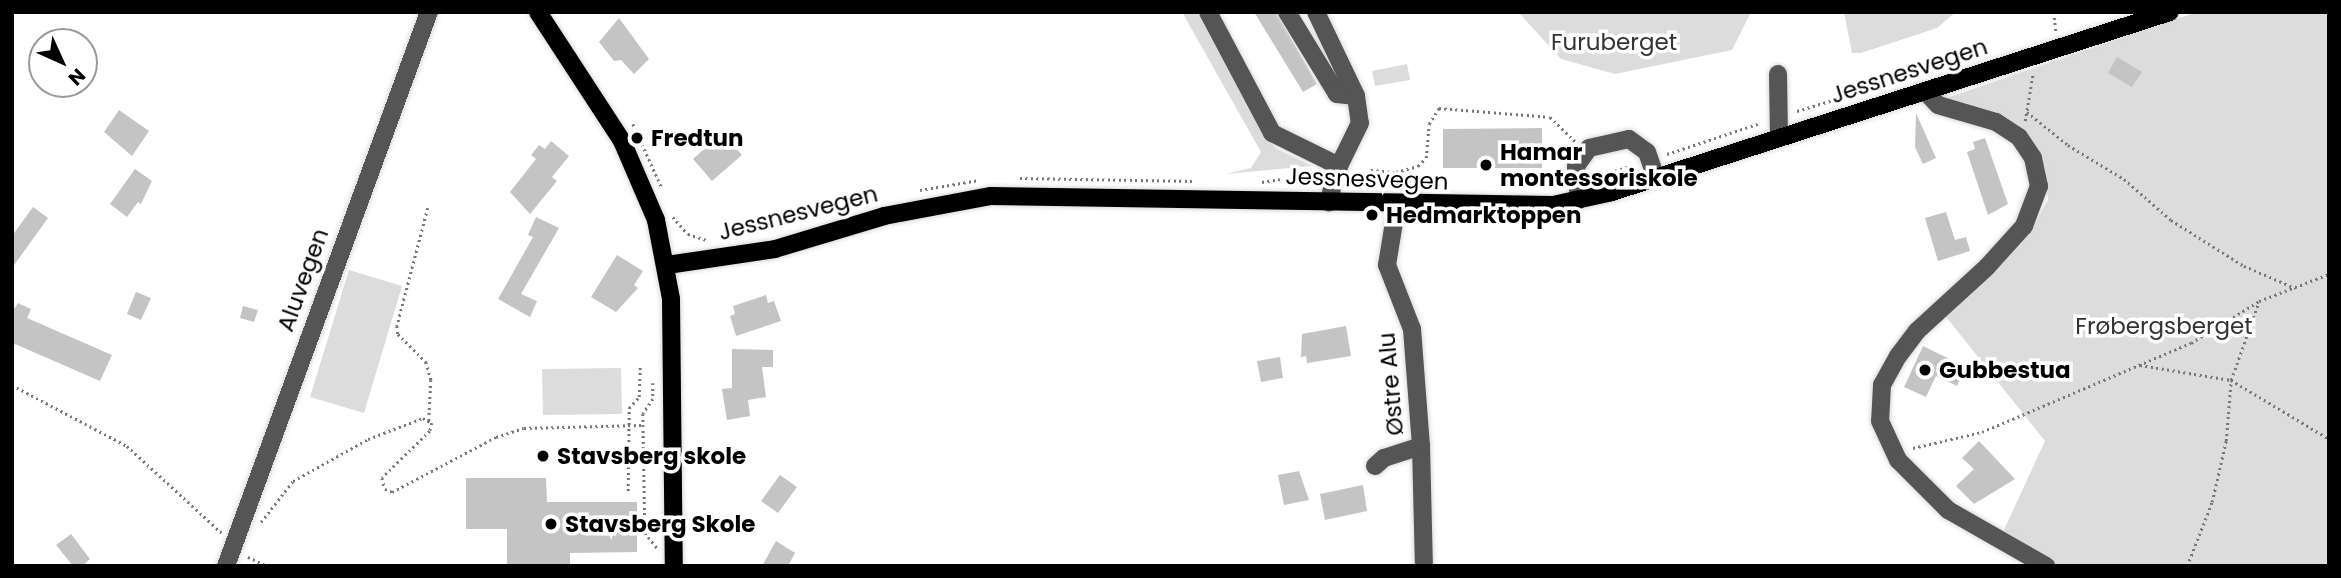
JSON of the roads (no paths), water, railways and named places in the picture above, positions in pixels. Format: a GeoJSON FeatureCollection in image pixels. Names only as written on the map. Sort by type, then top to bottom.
{"type":"FeatureCollection","features":[{"type":"Feature","properties":{"kind":"main road"},"geometry":{"type":"LineString","coordinates":[[538,12],[635,168],[656,220],[667,265],[671,299],[674,566]]}},
{"type":"Feature","properties":{"kind":"main road","name":"Jessnesvegen"},"geometry":{"type":"LineString","coordinates":[[667,265],[765,252],[884,216],[991,197],[1523,208],[1579,200],[2043,55],[2170,12]]}},
{"type":"Feature","properties":{"kind":"street","name":"Aluvegen"},"geometry":{"type":"LineString","coordinates":[[234,545],[429,12]]}},
{"type":"Feature","properties":{"kind":"street"},"geometry":{"type":"LineString","coordinates":[[1208,12],[1272,133],[1341,170]]}},
{"type":"Feature","properties":{"kind":"street"},"geometry":{"type":"LineString","coordinates":[[1287,12],[1337,94],[1356,96]]}},
{"type":"Feature","properties":{"kind":"street"},"geometry":{"type":"LineString","coordinates":[[1316,12],[1356,96],[1360,123],[1329,202]]}},
{"type":"Feature","properties":{"kind":"street"},"geometry":{"type":"LineString","coordinates":[[1778,74],[1779,138]]}},
{"type":"Feature","properties":{"kind":"street"},"geometry":{"type":"LineString","coordinates":[[1925,91],[1938,105],[1996,122],[2019,137],[2038,171],[2036,200],[2024,226],[1987,267],[1917,331],[1882,385],[1880,421],[1892,450],[1948,510],[2046,566]]}},
{"type":"Feature","properties":{"kind":"street"},"geometry":{"type":"LineString","coordinates":[[1579,200],[1575,181],[1576,166],[1584,152],[1629,139],[1640,145],[1650,160],[1656,178]]}},
{"type":"Feature","properties":{"kind":"street","name":"Østre Alu"},"geometry":{"type":"LineString","coordinates":[[1397,204],[1386,249],[1387,265],[1412,329],[1421,446],[1424,566]]}},
{"type":"Feature","properties":{"kind":"street"},"geometry":{"type":"LineString","coordinates":[[1375,466],[1384,458],[1421,446]]}},
{"type":"Feature","properties":{"kind":"place","name":"Fredtun"},"geometry":{"type":"Point","coordinates":[637,138]}},
{"type":"Feature","properties":{"kind":"place","name":"Hamar montessoriskole"},"geometry":{"type":"Point","coordinates":[1486,165]}},
{"type":"Feature","properties":{"kind":"place","name":"Hedmarktoppen"},"geometry":{"type":"Point","coordinates":[1372,215]}},
{"type":"Feature","properties":{"kind":"place","name":"Gubbestua"},"geometry":{"type":"Point","coordinates":[1925,370]}},
{"type":"Feature","properties":{"kind":"place","name":"Stavsberg skole"},"geometry":{"type":"Point","coordinates":[543,456]}},
{"type":"Feature","properties":{"kind":"place","name":"Stavsberg Skole"},"geometry":{"type":"Point","coordinates":[551,524]}},
{"type":"Feature","properties":{"kind":"park label","name":"Furuberget"},"geometry":{"type":"Point","coordinates":[1614,42]}},
{"type":"Feature","properties":{"kind":"park label","name":"Frøbergsberget"},"geometry":{"type":"Point","coordinates":[2164,326]}}]}
